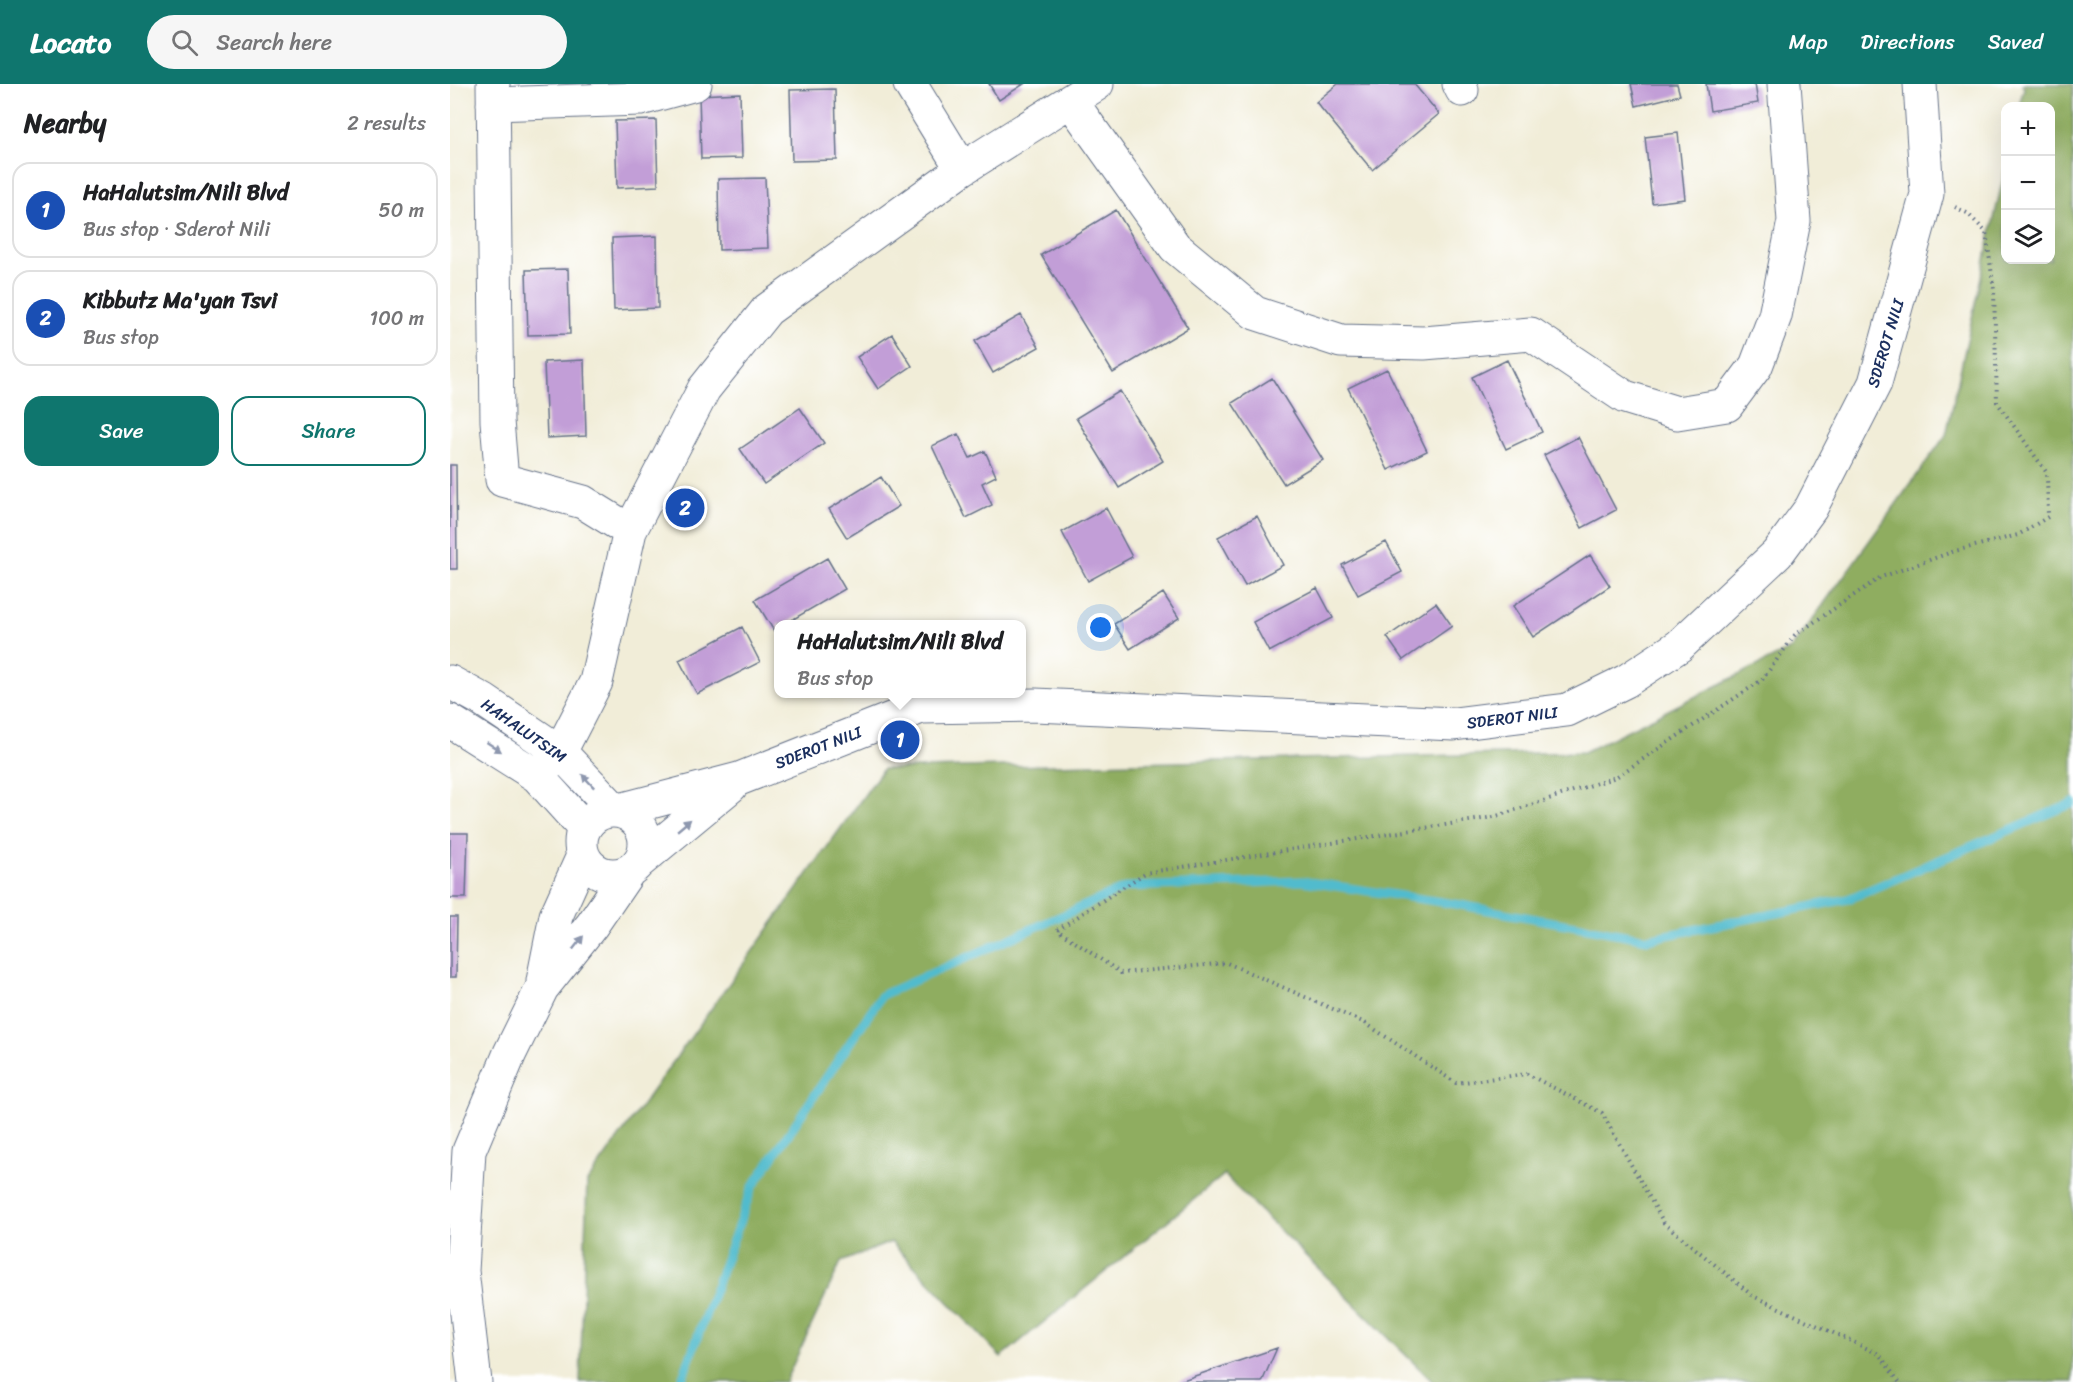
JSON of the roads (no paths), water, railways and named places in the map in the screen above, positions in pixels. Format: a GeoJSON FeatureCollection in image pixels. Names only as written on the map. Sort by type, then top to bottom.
{"type":"FeatureCollection","features":[{"type":"Feature","properties":{"kind":"street"},"geometry":{"type":"LineString","coordinates":[[630,531],[583,502],[502,480],[497,421],[493,94],[639,99],[695,84]]}},
{"type":"Feature","properties":{"kind":"street"},"geometry":{"type":"LineString","coordinates":[[910,84],[962,169]]}},
{"type":"Feature","properties":{"kind":"street"},"geometry":{"type":"LineString","coordinates":[[537,776],[560,752],[596,682],[630,531],[704,389],[767,309],[962,169],[1084,92],[1175,247],[1256,313],[1341,341],[1424,344],[1531,334],[1625,397],[1677,413],[1726,405],[1756,366],[1775,316],[1794,221],[1784,84]]}},
{"type":"Feature","properties":{"kind":"street","name":"SDEROT NILI"},"geometry":{"type":"LineString","coordinates":[[616,811],[739,779],[921,706],[1035,705],[1454,724],[1567,710],[1626,681],[1679,646],[1776,554],[1811,508],[1875,383],[1927,194],[1920,84]]}},
{"type":"Feature","properties":{"kind":"street","name":"HAHALUTSIM"},"geometry":{"type":"LineString","coordinates":[[450,682],[483,700],[560,752],[616,811]]}},
{"type":"Feature","properties":{"kind":"street","name":"HAHALUTSIM"},"geometry":{"type":"LineString","coordinates":[[450,721],[537,776],[583,842]]}},
{"type":"Feature","properties":{"kind":"street","name":"SDEROT NILI"},"geometry":{"type":"LineString","coordinates":[[475,1382],[462,1271],[469,1151],[510,1053],[542,988],[634,867],[739,779]]}},
{"type":"Feature","properties":{"kind":"street"},"geometry":{"type":"LineString","coordinates":[[616,811],[625,813],[641,825],[645,843],[634,867],[613,876],[595,870],[583,842],[598,815],[616,811]]}},
{"type":"Feature","properties":{"kind":"street","name":"SDEROT NILI"},"geometry":{"type":"LineString","coordinates":[[542,988],[556,916],[583,842]]}},
{"type":"Feature","properties":{"kind":"waterway"},"geometry":{"type":"LineString","coordinates":[[681,1382],[752,1188],[882,995],[1127,887],[1302,881],[1455,904],[1647,939],[1848,899],[2073,803]]}},
{"type":"Feature","properties":{"kind":"place","name":"Kibbutz Ma'yan Tsvi"},"geometry":{"type":"Point","coordinates":[685,508]}},
{"type":"Feature","properties":{"kind":"place","name":"HaHalutsim/Nili Blvd"},"geometry":{"type":"Point","coordinates":[900,740]}}]}
